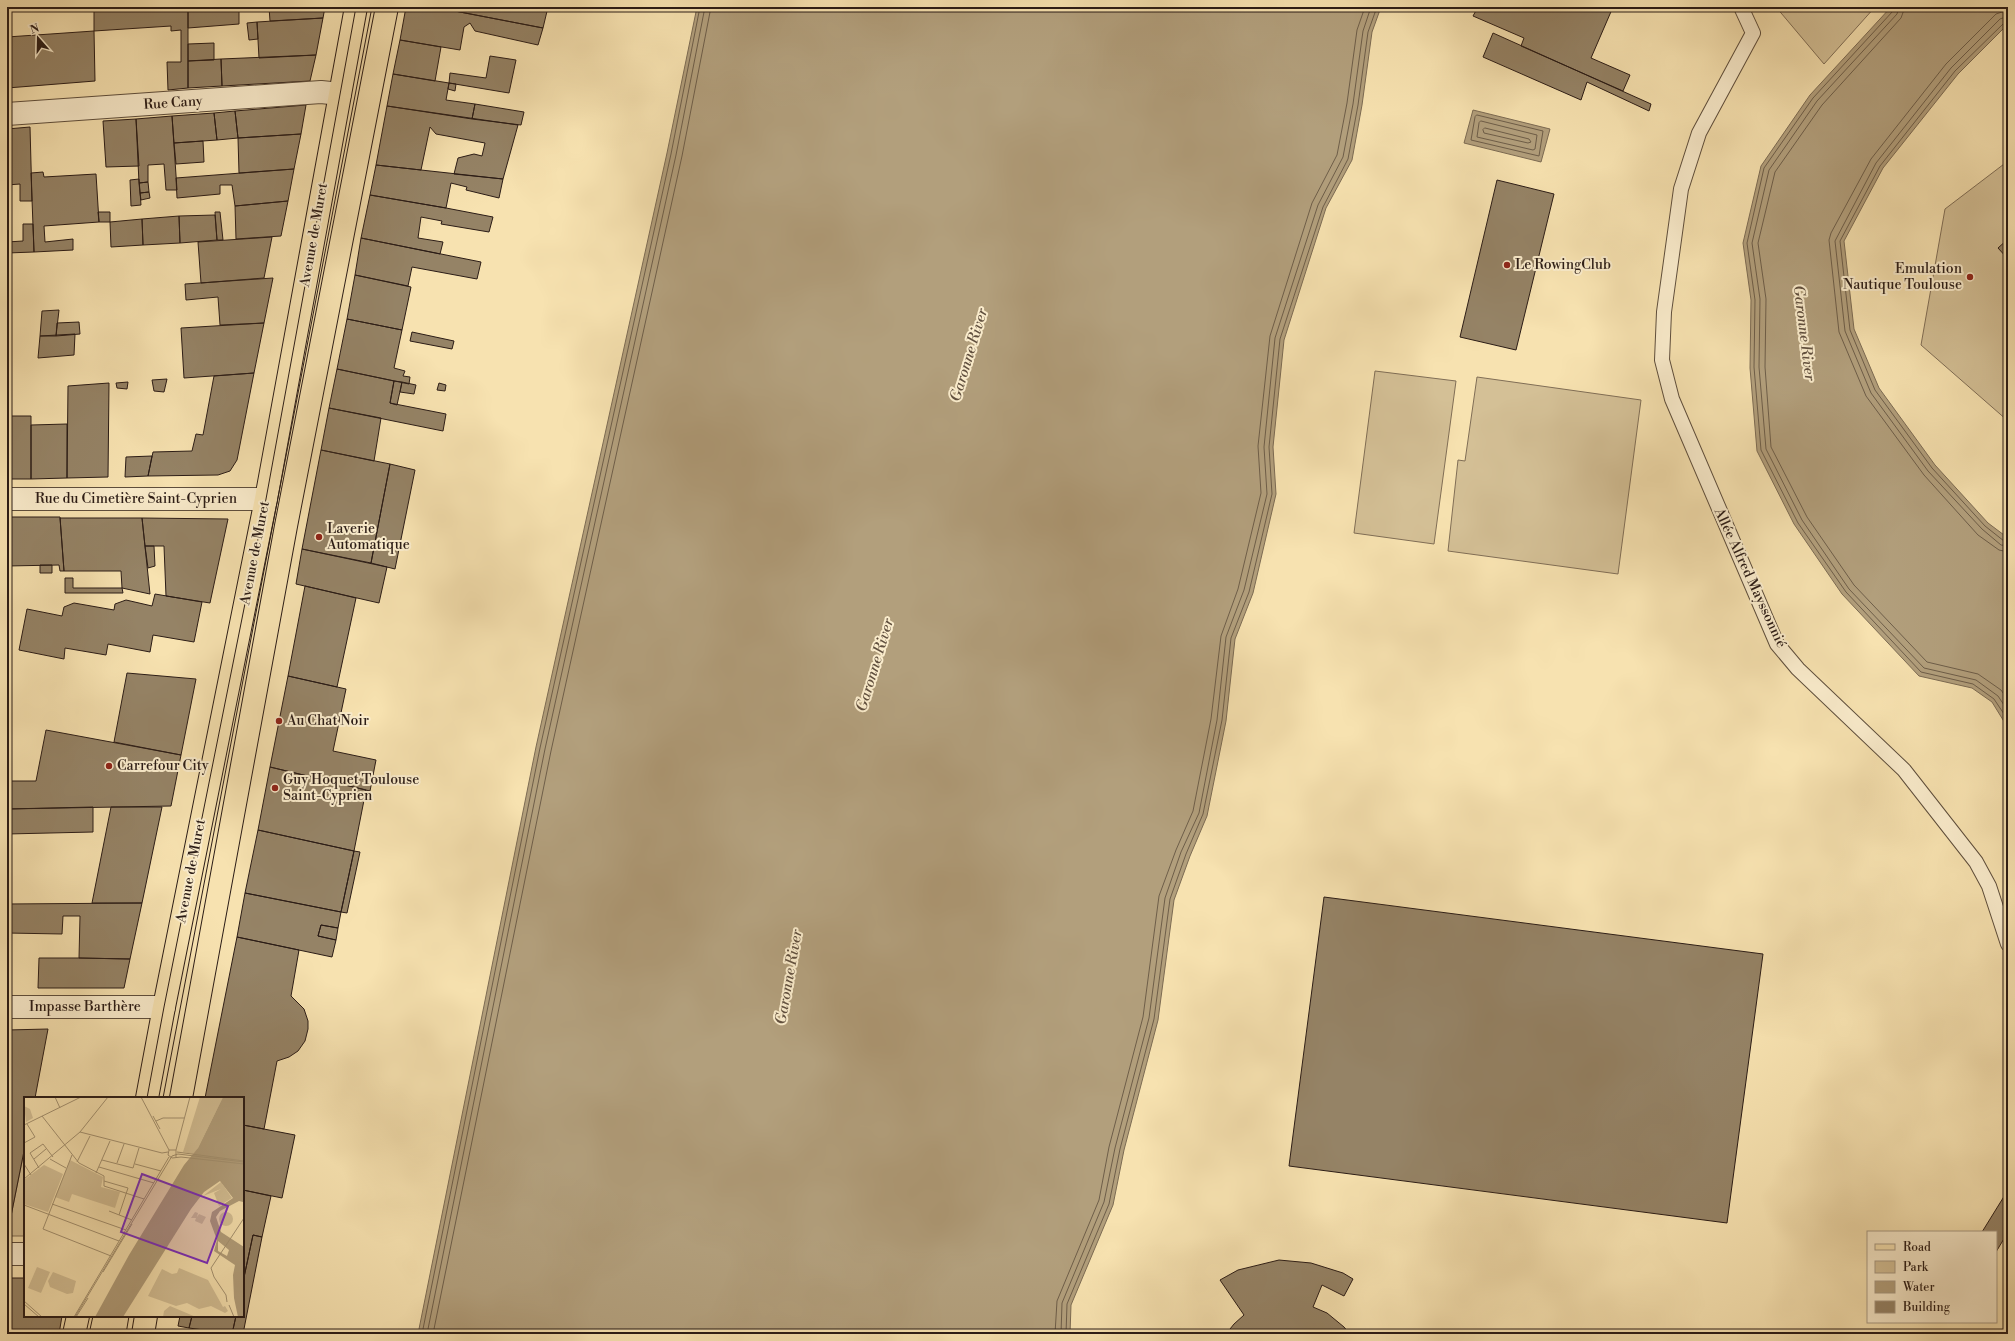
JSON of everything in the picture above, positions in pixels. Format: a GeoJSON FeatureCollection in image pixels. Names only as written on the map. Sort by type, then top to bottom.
{"type":"FeatureCollection","features":[{"type":"Feature","properties":{"kind":"main road","name":"Avenue de Muret"},"geometry":{"type":"LineString","coordinates":[[147,1097],[164,1006],[266,499],[356,7]]}},
{"type":"Feature","properties":{"kind":"main road","name":"Avenue de Muret"},"geometry":{"type":"LineString","coordinates":[[181,1097],[286,526],[387,7]]}},
{"type":"Feature","properties":{"kind":"main road"},"geometry":{"type":"LineString","coordinates":[[74,1334],[78,1317]]}},
{"type":"Feature","properties":{"kind":"main road"},"geometry":{"type":"LineString","coordinates":[[143,1334],[146,1317]]}},
{"type":"Feature","properties":{"kind":"street","name":"Rue Cany"},"geometry":{"type":"LineString","coordinates":[[7,114],[321,92],[340,94]]}},
{"type":"Feature","properties":{"kind":"street","name":"Rue du Cimetière Saint-Cyprien"},"geometry":{"type":"LineString","coordinates":[[7,499],[266,499]]}},
{"type":"Feature","properties":{"kind":"street","name":"Impasse Barthère"},"geometry":{"type":"LineString","coordinates":[[7,1007],[164,1006]]}},
{"type":"Feature","properties":{"kind":"street"},"geometry":{"type":"LineString","coordinates":[[7,1254],[24,1254]]}},
{"type":"Feature","properties":{"kind":"lane","name":"Allée Alfred Mayssonnié"},"geometry":{"type":"LineString","coordinates":[[1741,7],[1753,33],[1699,133],[1681,189],[1664,312],[1662,360],[1672,399],[1777,644],[1798,669],[1904,770],[1976,862],[1989,886],[2008,944]]}},
{"type":"Feature","properties":{"kind":"green space"},"geometry":{"type":"Polygon","coordinates":[[[1776,7],[1875,7],[1824,64],[1776,7]]]}},
{"type":"Feature","properties":{"kind":"green space","name":"Emulation Nautique Toulouse"},"geometry":{"type":"Polygon","coordinates":[[[2008,161],[2008,421],[1921,345],[1945,209],[2008,161]]]}},
{"type":"Feature","properties":{"kind":"green space"},"geometry":{"type":"Polygon","coordinates":[[[1375,371],[1456,381],[1434,544],[1354,533],[1375,371]]]}},
{"type":"Feature","properties":{"kind":"green space"},"geometry":{"type":"Polygon","coordinates":[[[1477,377],[1641,400],[1618,574],[1448,551],[1458,460],[1465,461],[1477,377]]]}},
{"type":"Feature","properties":{"kind":"green space"},"geometry":{"type":"Polygon","coordinates":[[[24,1152],[24,1236],[7,1236],[24,1152]]]}},
{"type":"Feature","properties":{"kind":"water","name":"Garonne River"},"geometry":{"type":"Polygon","coordinates":[[[697,7],[1381,7],[1372,32],[1362,105],[1352,160],[1326,208],[1284,340],[1273,447],[1276,494],[1253,593],[1235,639],[1226,721],[1207,816],[1174,900],[1158,1020],[1124,1150],[1113,1205],[1071,1305],[1070,1334],[418,1334],[536,747],[667,153],[697,7]]]}},
{"type":"Feature","properties":{"kind":"water","name":"Garonne River"},"geometry":{"type":"Polygon","coordinates":[[[1891,7],[2008,7],[2008,24],[1958,74],[1883,168],[1844,241],[1854,329],[1879,388],[1935,465],[1988,523],[2008,538],[2008,728],[1992,702],[1972,688],[1919,676],[1842,594],[1794,524],[1757,451],[1750,368],[1751,300],[1743,243],[1761,166],[1810,95],[1891,7]]]}},
{"type":"Feature","properties":{"kind":"water"},"geometry":{"type":"Polygon","coordinates":[[[1473,110],[1550,129],[1541,162],[1464,143],[1473,110]]]}},
{"type":"Feature","properties":{"kind":"building"},"geometry":{"type":"Polygon","coordinates":[[[188,7],[188,88],[168,90],[167,62],[181,62],[181,30],[171,31],[171,26],[94,31],[94,8],[188,7]]]}},
{"type":"Feature","properties":{"kind":"building"},"geometry":{"type":"Polygon","coordinates":[[[188,7],[267,7],[239,8],[239,24],[188,28],[188,7]]]}},
{"type":"Feature","properties":{"kind":"building"},"geometry":{"type":"Polygon","coordinates":[[[269,7],[325,7],[323,18],[270,21],[269,7]]]}},
{"type":"Feature","properties":{"kind":"building"},"geometry":{"type":"Polygon","coordinates":[[[406,7],[434,7],[543,28],[538,45],[475,31],[470,23],[464,27],[460,50],[400,40],[406,7]]]}},
{"type":"Feature","properties":{"kind":"building"},"geometry":{"type":"Polygon","coordinates":[[[434,7],[548,7],[543,28],[434,7]]]}},
{"type":"Feature","properties":{"kind":"building"},"geometry":{"type":"Polygon","coordinates":[[[1478,7],[1613,7],[1591,58],[1630,75],[1623,91],[1521,46],[1524,38],[1473,16],[1478,7]]]}},
{"type":"Feature","properties":{"kind":"building"},"geometry":{"type":"Polygon","coordinates":[[[323,18],[316,55],[259,58],[257,22],[323,18]]]}},
{"type":"Feature","properties":{"kind":"building"},"geometry":{"type":"Polygon","coordinates":[[[257,22],[258,39],[249,40],[247,23],[257,22]]]}},
{"type":"Feature","properties":{"kind":"building"},"geometry":{"type":"Polygon","coordinates":[[[94,31],[95,81],[7,88],[7,37],[94,31]]]}},
{"type":"Feature","properties":{"kind":"building"},"geometry":{"type":"Polygon","coordinates":[[[1493,33],[1651,104],[1649,111],[1587,82],[1581,100],[1483,57],[1493,33]]]}},
{"type":"Feature","properties":{"kind":"building"},"geometry":{"type":"Polygon","coordinates":[[[400,40],[441,47],[435,81],[393,74],[400,40]]]}},
{"type":"Feature","properties":{"kind":"building"},"geometry":{"type":"Polygon","coordinates":[[[214,43],[214,60],[188,61],[188,44],[214,43]]]}},
{"type":"Feature","properties":{"kind":"building"},"geometry":{"type":"Polygon","coordinates":[[[316,55],[310,81],[222,86],[221,59],[316,55]]]}},
{"type":"Feature","properties":{"kind":"building"},"geometry":{"type":"Polygon","coordinates":[[[490,56],[516,60],[509,93],[449,83],[450,73],[486,78],[490,56]]]}},
{"type":"Feature","properties":{"kind":"building"},"geometry":{"type":"Polygon","coordinates":[[[221,59],[222,86],[188,88],[188,61],[221,59]]]}},
{"type":"Feature","properties":{"kind":"building"},"geometry":{"type":"Polygon","coordinates":[[[393,74],[449,83],[446,100],[475,104],[472,119],[387,106],[393,74]]]}},
{"type":"Feature","properties":{"kind":"building"},"geometry":{"type":"Polygon","coordinates":[[[449,83],[456,84],[455,91],[448,89],[449,83]]]}},
{"type":"Feature","properties":{"kind":"building"},"geometry":{"type":"Polygon","coordinates":[[[475,104],[524,112],[521,125],[472,119],[475,104]]]}},
{"type":"Feature","properties":{"kind":"building"},"geometry":{"type":"Polygon","coordinates":[[[306,105],[301,134],[238,138],[235,111],[306,105]]]}},
{"type":"Feature","properties":{"kind":"building"},"geometry":{"type":"Polygon","coordinates":[[[387,106],[518,125],[503,179],[454,174],[458,158],[474,154],[482,156],[485,143],[436,134],[430,127],[421,170],[376,165],[387,106]]]}},
{"type":"Feature","properties":{"kind":"building"},"geometry":{"type":"Polygon","coordinates":[[[235,111],[238,138],[217,140],[214,113],[235,111]]]}},
{"type":"Feature","properties":{"kind":"building"},"geometry":{"type":"Polygon","coordinates":[[[214,113],[217,140],[174,143],[172,116],[214,113]]]}},
{"type":"Feature","properties":{"kind":"building"},"geometry":{"type":"Polygon","coordinates":[[[172,116],[177,190],[166,190],[164,164],[148,165],[148,182],[139,183],[136,119],[172,116]]]}},
{"type":"Feature","properties":{"kind":"building"},"geometry":{"type":"Polygon","coordinates":[[[136,119],[139,166],[106,167],[103,121],[136,119]]]}},
{"type":"Feature","properties":{"kind":"building"},"geometry":{"type":"Polygon","coordinates":[[[30,127],[32,201],[20,201],[20,184],[7,185],[7,129],[30,127]]]}},
{"type":"Feature","properties":{"kind":"building"},"geometry":{"type":"Polygon","coordinates":[[[301,134],[294,169],[239,173],[238,138],[301,134]]]}},
{"type":"Feature","properties":{"kind":"building"},"geometry":{"type":"Polygon","coordinates":[[[203,141],[204,162],[176,164],[174,143],[203,141]]]}},
{"type":"Feature","properties":{"kind":"building"},"geometry":{"type":"Polygon","coordinates":[[[376,165],[503,179],[499,198],[466,190],[467,187],[451,183],[446,208],[370,195],[376,165]]]}},
{"type":"Feature","properties":{"kind":"building"},"geometry":{"type":"Polygon","coordinates":[[[294,169],[288,201],[235,206],[232,185],[220,185],[220,194],[177,198],[176,178],[294,169]]]}},
{"type":"Feature","properties":{"kind":"building"},"geometry":{"type":"Polygon","coordinates":[[[43,172],[44,177],[96,174],[99,222],[44,226],[45,242],[73,239],[73,250],[34,252],[31,173],[43,172]]]}},
{"type":"Feature","properties":{"kind":"building"},"geometry":{"type":"Polygon","coordinates":[[[139,179],[141,205],[131,206],[130,180],[139,179]]]}},
{"type":"Feature","properties":{"kind":"building","name":"Le RowingClub"},"geometry":{"type":"Polygon","coordinates":[[[1497,180],[1554,194],[1516,350],[1460,337],[1497,180]]]}},
{"type":"Feature","properties":{"kind":"building"},"geometry":{"type":"Polygon","coordinates":[[[148,182],[149,192],[140,193],[139,183],[148,182]]]}},
{"type":"Feature","properties":{"kind":"building"},"geometry":{"type":"Polygon","coordinates":[[[149,192],[150,198],[141,200],[140,193],[149,192]]]}},
{"type":"Feature","properties":{"kind":"building"},"geometry":{"type":"Polygon","coordinates":[[[370,195],[493,217],[489,232],[441,224],[442,221],[421,217],[418,238],[443,242],[440,254],[361,238],[370,195]]]}},
{"type":"Feature","properties":{"kind":"building"},"geometry":{"type":"Polygon","coordinates":[[[288,201],[281,236],[236,239],[235,206],[288,201]]]}},
{"type":"Feature","properties":{"kind":"building"},"geometry":{"type":"Polygon","coordinates":[[[98,212],[110,212],[110,222],[99,222],[98,212]]]}},
{"type":"Feature","properties":{"kind":"building"},"geometry":{"type":"Polygon","coordinates":[[[215,212],[220,212],[223,240],[217,240],[215,212]]]}},
{"type":"Feature","properties":{"kind":"building"},"geometry":{"type":"Polygon","coordinates":[[[215,215],[217,240],[180,243],[179,216],[215,215]]]}},
{"type":"Feature","properties":{"kind":"building"},"geometry":{"type":"Polygon","coordinates":[[[179,216],[180,243],[143,245],[142,219],[179,216]]]}},
{"type":"Feature","properties":{"kind":"building"},"geometry":{"type":"Polygon","coordinates":[[[142,219],[143,245],[111,247],[110,222],[142,219]]]}},
{"type":"Feature","properties":{"kind":"building"},"geometry":{"type":"Polygon","coordinates":[[[23,224],[33,224],[34,252],[7,253],[7,242],[23,241],[23,224]]]}},
{"type":"Feature","properties":{"kind":"building"},"geometry":{"type":"Polygon","coordinates":[[[272,237],[264,278],[201,283],[198,242],[272,237]]]}},
{"type":"Feature","properties":{"kind":"building"},"geometry":{"type":"Polygon","coordinates":[[[361,238],[481,262],[477,279],[412,267],[408,286],[355,275],[361,238]]]}},
{"type":"Feature","properties":{"kind":"building"},"geometry":{"type":"Polygon","coordinates":[[[2008,239],[2008,259],[1998,248],[2008,239]]]}},
{"type":"Feature","properties":{"kind":"building"},"geometry":{"type":"Polygon","coordinates":[[[355,275],[411,287],[402,330],[347,319],[355,275]]]}},
{"type":"Feature","properties":{"kind":"building"},"geometry":{"type":"Polygon","coordinates":[[[273,278],[264,323],[220,325],[218,297],[186,300],[185,284],[273,278]]]}},
{"type":"Feature","properties":{"kind":"building"},"geometry":{"type":"Polygon","coordinates":[[[59,310],[56,336],[40,336],[42,311],[59,310]]]}},
{"type":"Feature","properties":{"kind":"building"},"geometry":{"type":"Polygon","coordinates":[[[347,319],[402,330],[394,368],[405,371],[403,376],[410,377],[409,384],[337,369],[347,319]]]}},
{"type":"Feature","properties":{"kind":"building"},"geometry":{"type":"Polygon","coordinates":[[[79,322],[80,334],[56,336],[57,323],[79,322]]]}},
{"type":"Feature","properties":{"kind":"building"},"geometry":{"type":"Polygon","coordinates":[[[264,323],[254,373],[184,378],[181,328],[264,323]]]}},
{"type":"Feature","properties":{"kind":"building"},"geometry":{"type":"Polygon","coordinates":[[[412,332],[454,341],[452,349],[410,341],[412,332]]]}},
{"type":"Feature","properties":{"kind":"building"},"geometry":{"type":"Polygon","coordinates":[[[75,334],[74,355],[38,358],[40,336],[75,334]]]}},
{"type":"Feature","properties":{"kind":"building"},"geometry":{"type":"Polygon","coordinates":[[[337,369],[394,381],[390,403],[446,414],[443,431],[329,408],[337,369]]]}},
{"type":"Feature","properties":{"kind":"building"},"geometry":{"type":"Polygon","coordinates":[[[254,373],[237,460],[230,471],[218,475],[148,476],[153,452],[192,451],[196,434],[203,435],[214,376],[254,373]]]}},
{"type":"Feature","properties":{"kind":"building"},"geometry":{"type":"Polygon","coordinates":[[[167,379],[164,392],[154,391],[152,380],[167,379]]]}},
{"type":"Feature","properties":{"kind":"building"},"geometry":{"type":"Polygon","coordinates":[[[394,381],[402,382],[397,405],[390,403],[394,381]]]}},
{"type":"Feature","properties":{"kind":"building"},"geometry":{"type":"Polygon","coordinates":[[[128,382],[127,389],[117,388],[116,383],[128,382]]]}},
{"type":"Feature","properties":{"kind":"building"},"geometry":{"type":"Polygon","coordinates":[[[402,382],[416,385],[414,394],[400,392],[402,382]]]}},
{"type":"Feature","properties":{"kind":"building"},"geometry":{"type":"Polygon","coordinates":[[[109,383],[108,477],[67,478],[68,386],[109,383]]]}},
{"type":"Feature","properties":{"kind":"building"},"geometry":{"type":"Polygon","coordinates":[[[439,383],[446,385],[445,391],[437,390],[439,383]]]}},
{"type":"Feature","properties":{"kind":"building"},"geometry":{"type":"Polygon","coordinates":[[[329,408],[381,418],[374,461],[321,450],[329,408]]]}},
{"type":"Feature","properties":{"kind":"building"},"geometry":{"type":"Polygon","coordinates":[[[7,416],[31,416],[31,479],[7,479],[7,416]]]}},
{"type":"Feature","properties":{"kind":"building"},"geometry":{"type":"Polygon","coordinates":[[[67,424],[67,478],[31,479],[31,425],[67,424]]]}},
{"type":"Feature","properties":{"kind":"building"},"geometry":{"type":"Polygon","coordinates":[[[321,450],[390,464],[371,563],[302,549],[321,450]]]}},
{"type":"Feature","properties":{"kind":"building"},"geometry":{"type":"Polygon","coordinates":[[[152,456],[148,476],[125,477],[126,457],[152,456]]]}},
{"type":"Feature","properties":{"kind":"building"},"geometry":{"type":"Polygon","coordinates":[[[390,464],[415,470],[395,569],[371,563],[390,464]]]}},
{"type":"Feature","properties":{"kind":"building"},"geometry":{"type":"Polygon","coordinates":[[[7,517],[60,517],[64,571],[60,571],[59,565],[7,566],[7,517]]]}},
{"type":"Feature","properties":{"kind":"building"},"geometry":{"type":"Polygon","coordinates":[[[60,518],[142,518],[150,594],[122,588],[121,571],[64,571],[60,518]]]}},
{"type":"Feature","properties":{"kind":"building"},"geometry":{"type":"Polygon","coordinates":[[[142,518],[228,519],[210,603],[166,596],[164,546],[145,546],[142,518]]]}},
{"type":"Feature","properties":{"kind":"building"},"geometry":{"type":"Polygon","coordinates":[[[145,546],[154,546],[155,566],[148,568],[145,546]]]}},
{"type":"Feature","properties":{"kind":"building"},"geometry":{"type":"Polygon","coordinates":[[[302,549],[387,567],[379,603],[296,584],[302,549]]]}},
{"type":"Feature","properties":{"kind":"building"},"geometry":{"type":"Polygon","coordinates":[[[40,565],[52,565],[52,573],[40,573],[40,565]]]}},
{"type":"Feature","properties":{"kind":"building"},"geometry":{"type":"Polygon","coordinates":[[[65,578],[73,578],[73,588],[122,588],[123,593],[65,593],[65,578]]]}},
{"type":"Feature","properties":{"kind":"building"},"geometry":{"type":"Polygon","coordinates":[[[305,586],[356,598],[337,687],[288,676],[305,586]]]}},
{"type":"Feature","properties":{"kind":"building"},"geometry":{"type":"Polygon","coordinates":[[[155,594],[202,602],[194,642],[153,635],[150,652],[108,644],[106,655],[65,648],[64,659],[19,650],[27,609],[62,616],[64,607],[74,603],[114,610],[115,604],[126,600],[152,606],[155,594]]]}},
{"type":"Feature","properties":{"kind":"building"},"geometry":{"type":"Polygon","coordinates":[[[127,673],[196,679],[181,755],[114,742],[127,673]]]}},
{"type":"Feature","properties":{"kind":"building"},"geometry":{"type":"Polygon","coordinates":[[[288,676],[346,689],[333,751],[376,760],[370,791],[270,767],[288,676]]]}},
{"type":"Feature","properties":{"kind":"building","name":"Carrefour City"},"geometry":{"type":"Polygon","coordinates":[[[46,730],[181,755],[171,806],[7,809],[7,781],[36,781],[46,730]]]}},
{"type":"Feature","properties":{"kind":"building"},"geometry":{"type":"Polygon","coordinates":[[[270,767],[366,790],[354,851],[258,830],[270,767]]]}},
{"type":"Feature","properties":{"kind":"building"},"geometry":{"type":"Polygon","coordinates":[[[93,807],[93,832],[7,834],[7,809],[93,807]]]}},
{"type":"Feature","properties":{"kind":"building"},"geometry":{"type":"Polygon","coordinates":[[[111,807],[162,807],[142,903],[92,903],[111,807]]]}},
{"type":"Feature","properties":{"kind":"building"},"geometry":{"type":"Polygon","coordinates":[[[258,830],[354,851],[341,912],[245,893],[258,830]]]}},
{"type":"Feature","properties":{"kind":"building"},"geometry":{"type":"Polygon","coordinates":[[[354,851],[360,852],[347,913],[341,912],[354,851]]]}},
{"type":"Feature","properties":{"kind":"building"},"geometry":{"type":"Polygon","coordinates":[[[245,893],[341,912],[338,928],[321,925],[318,936],[336,940],[332,957],[237,937],[245,893]]]}},
{"type":"Feature","properties":{"kind":"building"},"geometry":{"type":"Polygon","coordinates":[[[1324,897],[1763,954],[1727,1223],[1289,1166],[1324,897]]]}},
{"type":"Feature","properties":{"kind":"building"},"geometry":{"type":"Polygon","coordinates":[[[142,903],[130,959],[79,958],[80,916],[63,916],[62,934],[7,933],[7,904],[142,903]]]}},
{"type":"Feature","properties":{"kind":"building"},"geometry":{"type":"Polygon","coordinates":[[[321,925],[338,928],[336,940],[318,936],[321,925]]]}},
{"type":"Feature","properties":{"kind":"building"},"geometry":{"type":"Polygon","coordinates":[[[237,937],[299,950],[291,996],[304,1009],[308,1021],[308,1029],[305,1041],[298,1051],[289,1057],[277,1061],[264,1129],[244,1125],[244,1097],[205,1097],[237,937]]]}},
{"type":"Feature","properties":{"kind":"building"},"geometry":{"type":"Polygon","coordinates":[[[39,958],[130,959],[124,988],[38,988],[39,958]]]}},
{"type":"Feature","properties":{"kind":"building"},"geometry":{"type":"Polygon","coordinates":[[[48,1029],[35,1097],[24,1097],[24,1151],[7,1236],[7,1030],[48,1029]]]}},
{"type":"Feature","properties":{"kind":"building"},"geometry":{"type":"Polygon","coordinates":[[[244,1125],[295,1135],[282,1198],[244,1190],[244,1125]]]}},
{"type":"Feature","properties":{"kind":"building"},"geometry":{"type":"Polygon","coordinates":[[[244,1190],[271,1196],[262,1237],[253,1235],[244,1277],[244,1190]]]}},
{"type":"Feature","properties":{"kind":"building"},"geometry":{"type":"Polygon","coordinates":[[[2008,1190],[2008,1232],[1997,1250],[1997,1231],[1983,1231],[2008,1190]]]}},
{"type":"Feature","properties":{"kind":"building"},"geometry":{"type":"Polygon","coordinates":[[[253,1235],[262,1237],[243,1334],[232,1334],[236,1317],[244,1317],[244,1277],[253,1235]]]}},
{"type":"Feature","properties":{"kind":"building"},"geometry":{"type":"Polygon","coordinates":[[[1279,1260],[1311,1263],[1343,1273],[1353,1279],[1344,1296],[1322,1285],[1313,1307],[1327,1313],[1350,1334],[1226,1334],[1244,1315],[1220,1280],[1238,1270],[1279,1260]]]}},
{"type":"Feature","properties":{"kind":"building"},"geometry":{"type":"Polygon","coordinates":[[[7,1278],[24,1278],[24,1317],[62,1317],[59,1334],[7,1334],[7,1278]]]}},
{"type":"Feature","properties":{"kind":"building"},"geometry":{"type":"Polygon","coordinates":[[[180,1317],[192,1317],[189,1328],[178,1326],[180,1317]]]}},
{"type":"Feature","properties":{"kind":"building"},"geometry":{"type":"Polygon","coordinates":[[[192,1317],[236,1317],[232,1334],[189,1328],[192,1317]]]}},
{"type":"Feature","properties":{"kind":"tram line"},"geometry":{"type":"LineString","coordinates":[[147,1097],[266,499],[356,7]]}},
{"type":"Feature","properties":{"kind":"tram line"},"geometry":{"type":"LineString","coordinates":[[163,1097],[372,7]]}},
{"type":"Feature","properties":{"kind":"tram line"},"geometry":{"type":"LineString","coordinates":[[89,1334],[93,1317]]}},
{"type":"Feature","properties":{"kind":"tram line"},"geometry":{"type":"LineString","coordinates":[[126,1334],[129,1317]]}},
{"type":"Feature","properties":{"kind":"place","name":"Le RowingClub"},"geometry":{"type":"Point","coordinates":[1507,265]}},
{"type":"Feature","properties":{"kind":"place","name":"Emulation Nautique Toulouse"},"geometry":{"type":"Point","coordinates":[1970,277]}},
{"type":"Feature","properties":{"kind":"place","name":"Laverie Automatique"},"geometry":{"type":"Point","coordinates":[319,537]}},
{"type":"Feature","properties":{"kind":"place","name":"Au Chat Noir"},"geometry":{"type":"Point","coordinates":[279,721]}},
{"type":"Feature","properties":{"kind":"place","name":"Carrefour City"},"geometry":{"type":"Point","coordinates":[109,766]}},
{"type":"Feature","properties":{"kind":"place","name":"Guy Hoquet Toulouse Saint-Cyprien"},"geometry":{"type":"Point","coordinates":[275,788]}}]}
